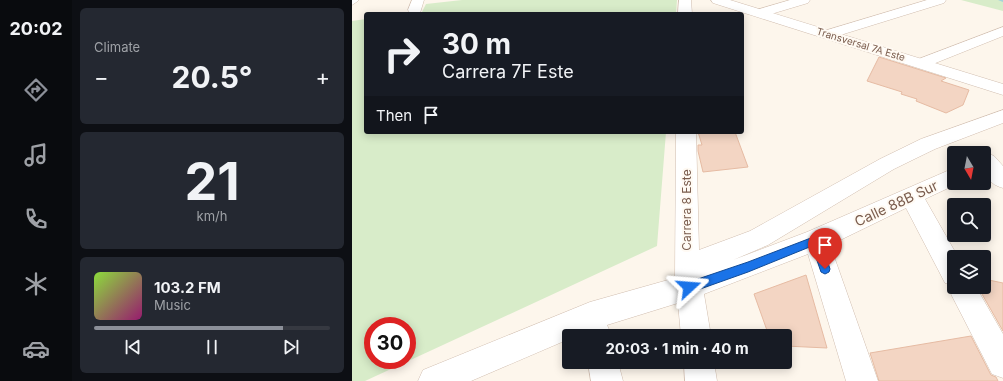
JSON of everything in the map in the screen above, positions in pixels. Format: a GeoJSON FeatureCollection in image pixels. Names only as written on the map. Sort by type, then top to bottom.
{"type":"FeatureCollection","features":[{"type":"Feature","properties":{"kind":"street"},"geometry":{"type":"LineString","coordinates":[[685,0],[685,12]]}},
{"type":"Feature","properties":{"kind":"street","name":"Transversal 7A Este"},"geometry":{"type":"LineString","coordinates":[[719,0],[922,63],[1003,90]]}},
{"type":"Feature","properties":{"kind":"street"},"geometry":{"type":"LineString","coordinates":[[761,13],[804,0]]}},
{"type":"Feature","properties":{"kind":"street"},"geometry":{"type":"LineString","coordinates":[[829,34],[940,0]]}},
{"type":"Feature","properties":{"kind":"street"},"geometry":{"type":"LineString","coordinates":[[922,63],[1003,31]]}},
{"type":"Feature","properties":{"kind":"street","name":"Calle 88B Sur"},"geometry":{"type":"LineString","coordinates":[[434,381],[594,326],[759,238],[887,164],[928,144],[1003,116]]}},
{"type":"Feature","properties":{"kind":"street","name":"Carrera 8 Este"},"geometry":{"type":"LineString","coordinates":[[686,134],[688,277],[695,329]]}},
{"type":"Feature","properties":{"kind":"street"},"geometry":{"type":"LineString","coordinates":[[991,159],[1003,180]]}},
{"type":"Feature","properties":{"kind":"street","name":"Calle 88B Sur"},"geometry":{"type":"LineString","coordinates":[[688,277],[748,267],[816,240],[947,179]]}},
{"type":"Feature","properties":{"kind":"street"},"geometry":{"type":"LineString","coordinates":[[911,196],[947,261]]}},
{"type":"Feature","properties":{"kind":"street"},"geometry":{"type":"LineString","coordinates":[[816,240],[862,381]]}},
{"type":"Feature","properties":{"kind":"street"},"geometry":{"type":"LineString","coordinates":[[965,294],[1003,364]]}},
{"type":"Feature","properties":{"kind":"street"},"geometry":{"type":"LineString","coordinates":[[604,369],[607,381]]}},
{"type":"Feature","properties":{"kind":"street"},"geometry":{"type":"LineString","coordinates":[[700,369],[701,381]]}},
{"type":"Feature","properties":{"kind":"green space"},"geometry":{"type":"Polygon","coordinates":[[[462,0],[677,0],[676,12],[422,12],[426,4],[462,0]]]}},
{"type":"Feature","properties":{"kind":"green space"},"geometry":{"type":"Polygon","coordinates":[[[961,0],[1003,0],[1003,11],[961,0]]]}},
{"type":"Feature","properties":{"kind":"green space"},"geometry":{"type":"Polygon","coordinates":[[[364,19],[364,134],[666,134],[657,246],[416,357],[416,317],[364,317],[364,369],[391,369],[365,381],[352,381],[352,21],[364,19]]]}},
{"type":"Feature","properties":{"kind":"building"},"geometry":{"type":"Polygon","coordinates":[[[879,57],[946,78],[941,81],[969,90],[963,105],[946,113],[916,101],[917,99],[901,94],[902,92],[867,81],[879,57]]]}},
{"type":"Feature","properties":{"kind":"building"},"geometry":{"type":"Polygon","coordinates":[[[699,134],[736,134],[748,167],[703,172],[698,151],[698,145],[702,145],[699,134]]]}},
{"type":"Feature","properties":{"kind":"building"},"geometry":{"type":"Polygon","coordinates":[[[806,275],[827,348],[792,346],[792,329],[766,329],[754,294],[806,275]]]}},
{"type":"Feature","properties":{"kind":"building"},"geometry":{"type":"Polygon","coordinates":[[[991,280],[1003,283],[1003,331],[982,294],[991,294],[991,280]]]}},
{"type":"Feature","properties":{"kind":"building"},"geometry":{"type":"Polygon","coordinates":[[[971,336],[991,375],[996,377],[998,381],[879,381],[870,353],[971,336]]]}},
{"type":"Feature","properties":{"kind":"route"},"geometry":{"type":"LineString","coordinates":[[689,287],[748,267],[816,240],[825,269]]}}]}
